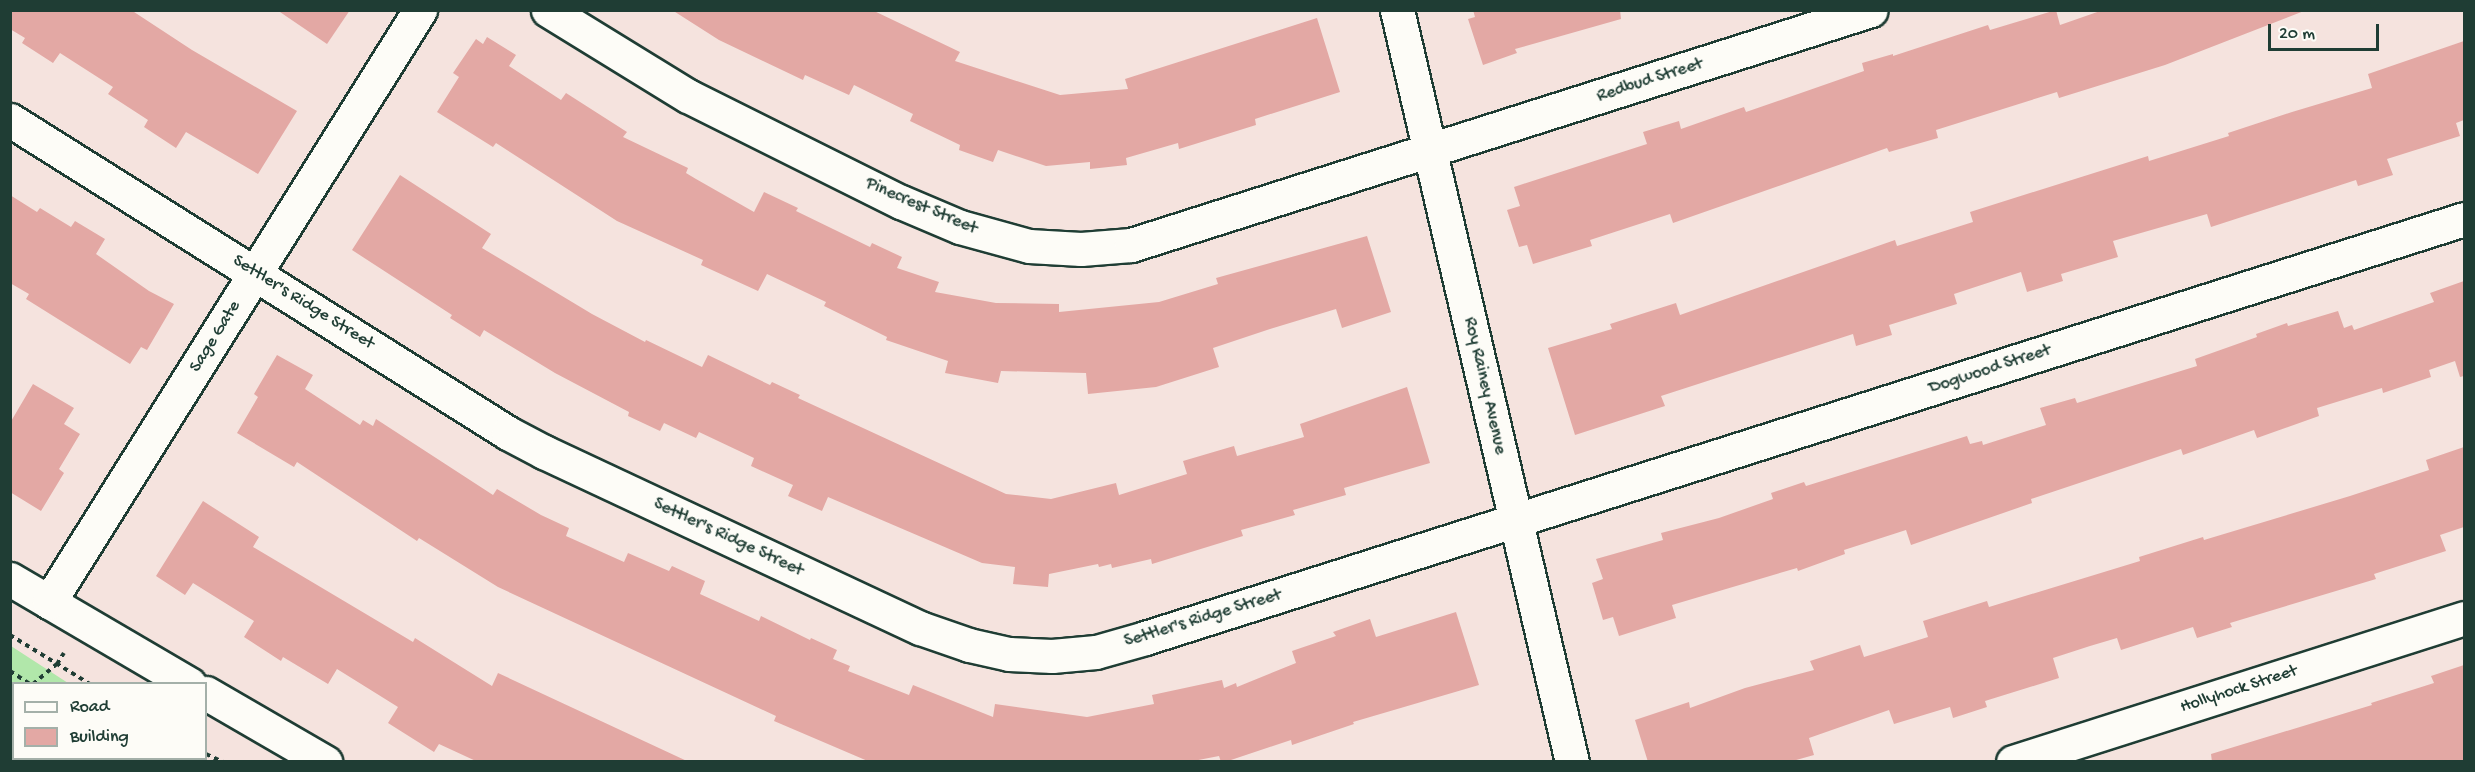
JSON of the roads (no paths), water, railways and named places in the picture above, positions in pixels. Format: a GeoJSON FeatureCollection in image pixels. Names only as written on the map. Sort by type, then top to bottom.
{"type":"FeatureCollection","features":[{"type":"Feature","properties":{"kind":"street","name":"Sage Gate"},"geometry":{"type":"LineString","coordinates":[[49,602],[420,10]]}},
{"type":"Feature","properties":{"kind":"street","name":"Pinecrest Street"},"geometry":{"type":"LineString","coordinates":[[548,10],[688,96],[901,202],[960,227],[1029,246],[1081,249],[1131,245],[1429,150]]}},
{"type":"Feature","properties":{"kind":"street","name":"Roy Rainey Avenue"},"geometry":{"type":"LineString","coordinates":[[1396,10],[1572,762]]}},
{"type":"Feature","properties":{"kind":"street","name":"Redbud Street"},"geometry":{"type":"LineString","coordinates":[[1429,150],[1871,10]]}},
{"type":"Feature","properties":{"kind":"street","name":"Settler's Ridge Street"},"geometry":{"type":"LineString","coordinates":[[10,120],[257,272],[508,433],[920,628],[969,645],[1009,654],[1052,656],[1096,652],[1515,520]]}},
{"type":"Feature","properties":{"kind":"street","name":"Dogwood Street"},"geometry":{"type":"LineString","coordinates":[[1515,520],[2464,219]]}},
{"type":"Feature","properties":{"kind":"street"},"geometry":{"type":"LineString","coordinates":[[10,579],[186,682]]}},
{"type":"Feature","properties":{"kind":"street","name":"Hollyhock Street"},"geometry":{"type":"LineString","coordinates":[[2013,762],[2464,618]]}},
{"type":"Feature","properties":{"kind":"street"},"geometry":{"type":"LineString","coordinates":[[207,694],[325,762]]}}]}
